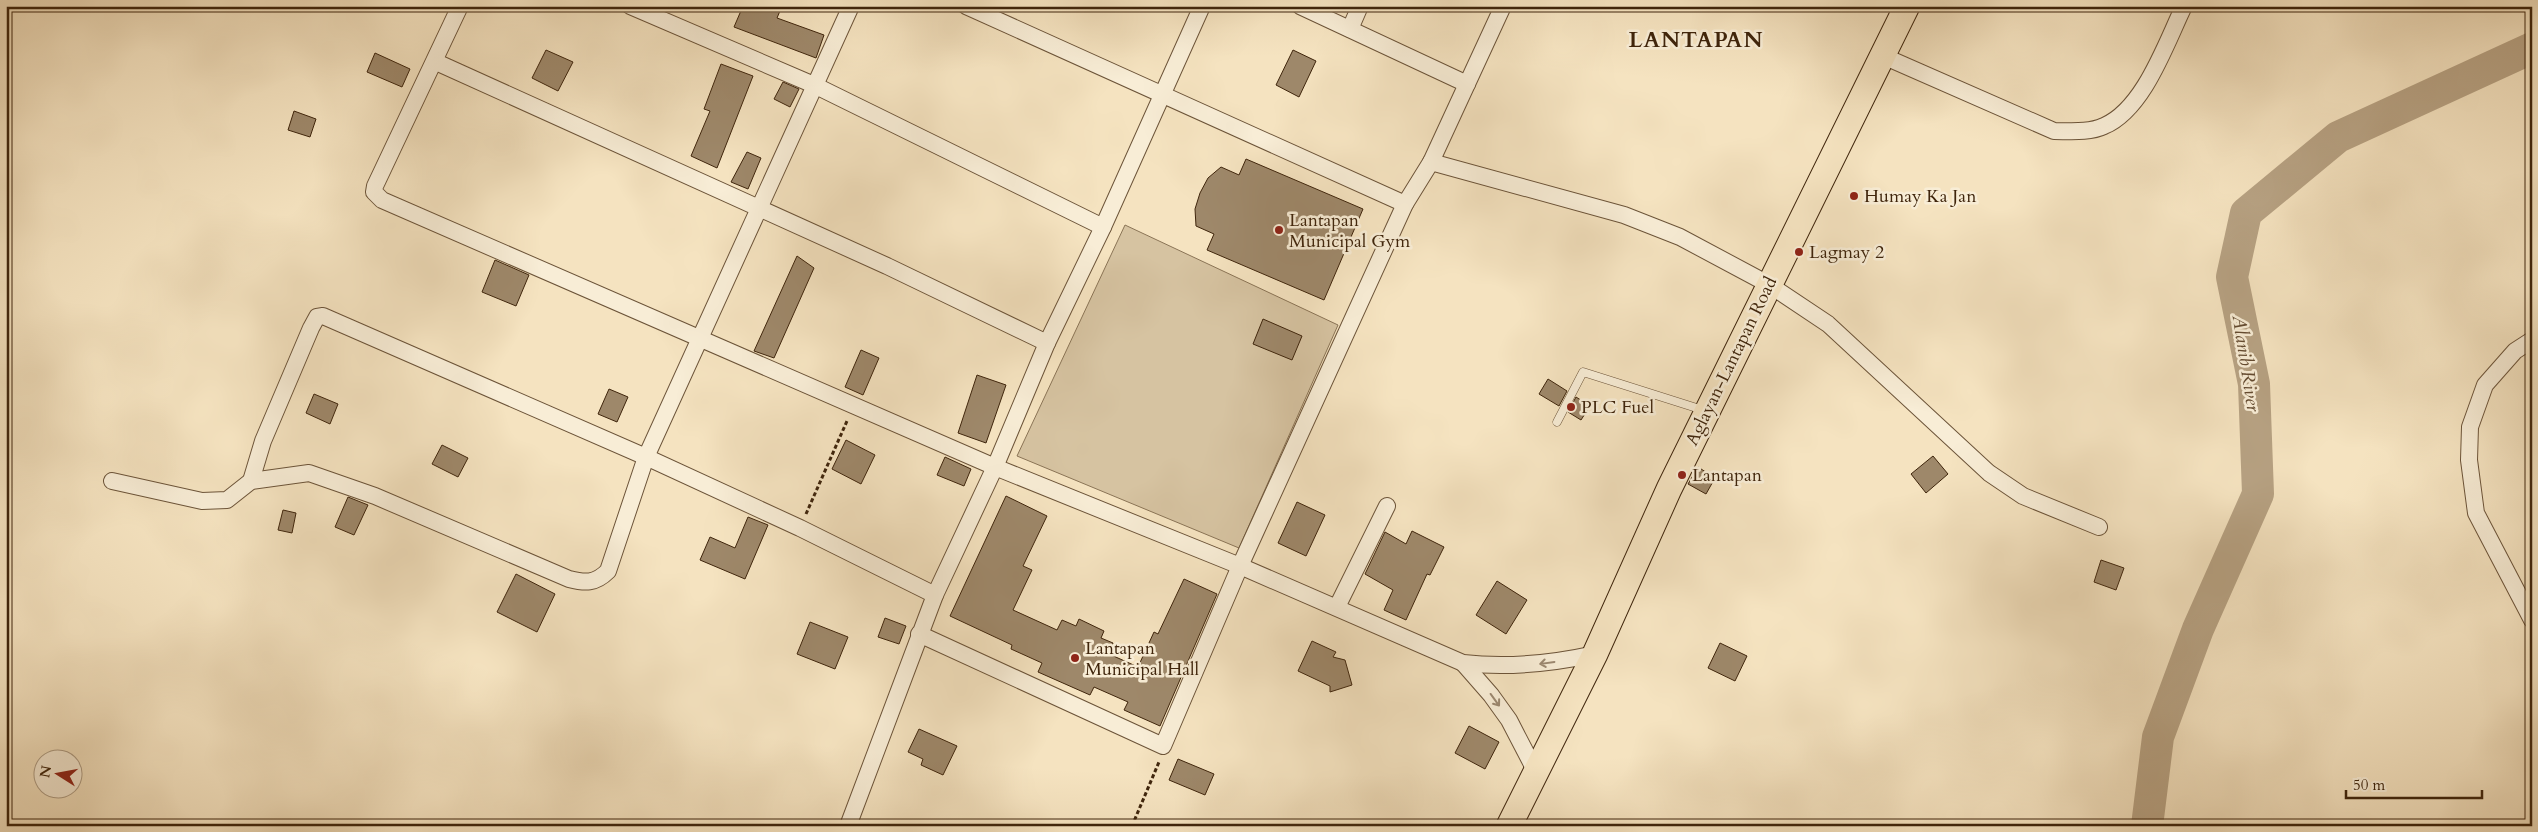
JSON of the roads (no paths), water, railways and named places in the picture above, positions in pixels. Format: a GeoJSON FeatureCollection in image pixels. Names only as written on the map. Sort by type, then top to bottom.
{"type":"FeatureCollection","features":[{"type":"Feature","properties":{"kind":"main road","name":"Aglayan-Lantapan Road"},"geometry":{"type":"LineString","coordinates":[[1509,826],[1537,774],[1595,654],[1669,489],[1768,284],[1907,6]]}},
{"type":"Feature","properties":{"kind":"street"},"geometry":{"type":"LineString","coordinates":[[460,6],[436,62],[375,186],[376,196],[995,467],[1240,566],[1463,663],[1494,667],[1535,665],[1595,654]]}},
{"type":"Feature","properties":{"kind":"street"},"geometry":{"type":"LineString","coordinates":[[630,6],[814,85],[1103,227]]}},
{"type":"Feature","properties":{"kind":"street"},"geometry":{"type":"LineString","coordinates":[[112,481],[202,501],[227,500],[251,481],[284,474],[317,474],[375,496],[569,579],[584,583],[601,578],[608,571],[646,457],[698,338],[851,6]]}},
{"type":"Feature","properties":{"kind":"street"},"geometry":{"type":"LineString","coordinates":[[966,6],[1162,97],[1405,204]]}},
{"type":"Feature","properties":{"kind":"street"},"geometry":{"type":"LineString","coordinates":[[848,826],[935,595],[995,467],[1047,343],[1103,227],[1202,6]]}},
{"type":"Feature","properties":{"kind":"street"},"geometry":{"type":"LineString","coordinates":[[1300,6],[1467,84]]}},
{"type":"Feature","properties":{"kind":"street"},"geometry":{"type":"LineString","coordinates":[[1350,29],[1360,6]]}},
{"type":"Feature","properties":{"kind":"street"},"geometry":{"type":"LineString","coordinates":[[919,634],[1164,746],[1240,566],[1405,204],[1431,162],[1503,6]]}},
{"type":"Feature","properties":{"kind":"street"},"geometry":{"type":"LineString","coordinates":[[1883,56],[2054,131],[2081,131],[2103,127],[2124,114],[2144,86],[2184,6]]}},
{"type":"Feature","properties":{"kind":"street"},"geometry":{"type":"LineString","coordinates":[[436,62],[887,266],[1047,343]]}},
{"type":"Feature","properties":{"kind":"street"},"geometry":{"type":"LineString","coordinates":[[1431,162],[1624,215],[1680,238],[1768,284],[1828,324],[1989,472],[2023,496],[2099,527]]}},
{"type":"Feature","properties":{"kind":"street"},"geometry":{"type":"LineString","coordinates":[[251,481],[263,441],[311,328],[317,317],[323,316],[646,457],[800,528],[935,595]]}},
{"type":"Feature","properties":{"kind":"street"},"geometry":{"type":"LineString","coordinates":[[2532,340],[2515,351],[2485,385],[2470,427],[2469,460],[2476,513],[2532,620]]}},
{"type":"Feature","properties":{"kind":"street"},"geometry":{"type":"LineString","coordinates":[[1337,607],[1387,506]]}},
{"type":"Feature","properties":{"kind":"street"},"geometry":{"type":"LineString","coordinates":[[1463,663],[1491,695],[1509,720],[1537,774]]}},
{"type":"Feature","properties":{"kind":"lane"},"geometry":{"type":"LineString","coordinates":[[1557,422],[1584,372],[1707,411]]}},
{"type":"Feature","properties":{"kind":"waterway","name":"Alanib River"},"geometry":{"type":"LineString","coordinates":[[2147,826],[2158,737],[2198,629],[2258,494],[2254,384],[2232,277],[2246,213],[2338,137],[2532,48]]}},
{"type":"Feature","properties":{"kind":"place","name":"Humay Ka Jan"},"geometry":{"type":"Point","coordinates":[1854,196]}},
{"type":"Feature","properties":{"kind":"place","name":"Lantapan Municipal Gym"},"geometry":{"type":"Point","coordinates":[1279,230]}},
{"type":"Feature","properties":{"kind":"place","name":"Lagmay 2"},"geometry":{"type":"Point","coordinates":[1799,252]}},
{"type":"Feature","properties":{"kind":"place","name":"PLC Fuel"},"geometry":{"type":"Point","coordinates":[1571,407]}},
{"type":"Feature","properties":{"kind":"place","name":"Lantapan"},"geometry":{"type":"Point","coordinates":[1682,475]}},
{"type":"Feature","properties":{"kind":"place","name":"Lantapan Municipal Hall"},"geometry":{"type":"Point","coordinates":[1075,658]}},
{"type":"Feature","properties":{"kind":"district","name":"LANTAPAN"},"geometry":{"type":"Point","coordinates":[1696,39]}}]}
